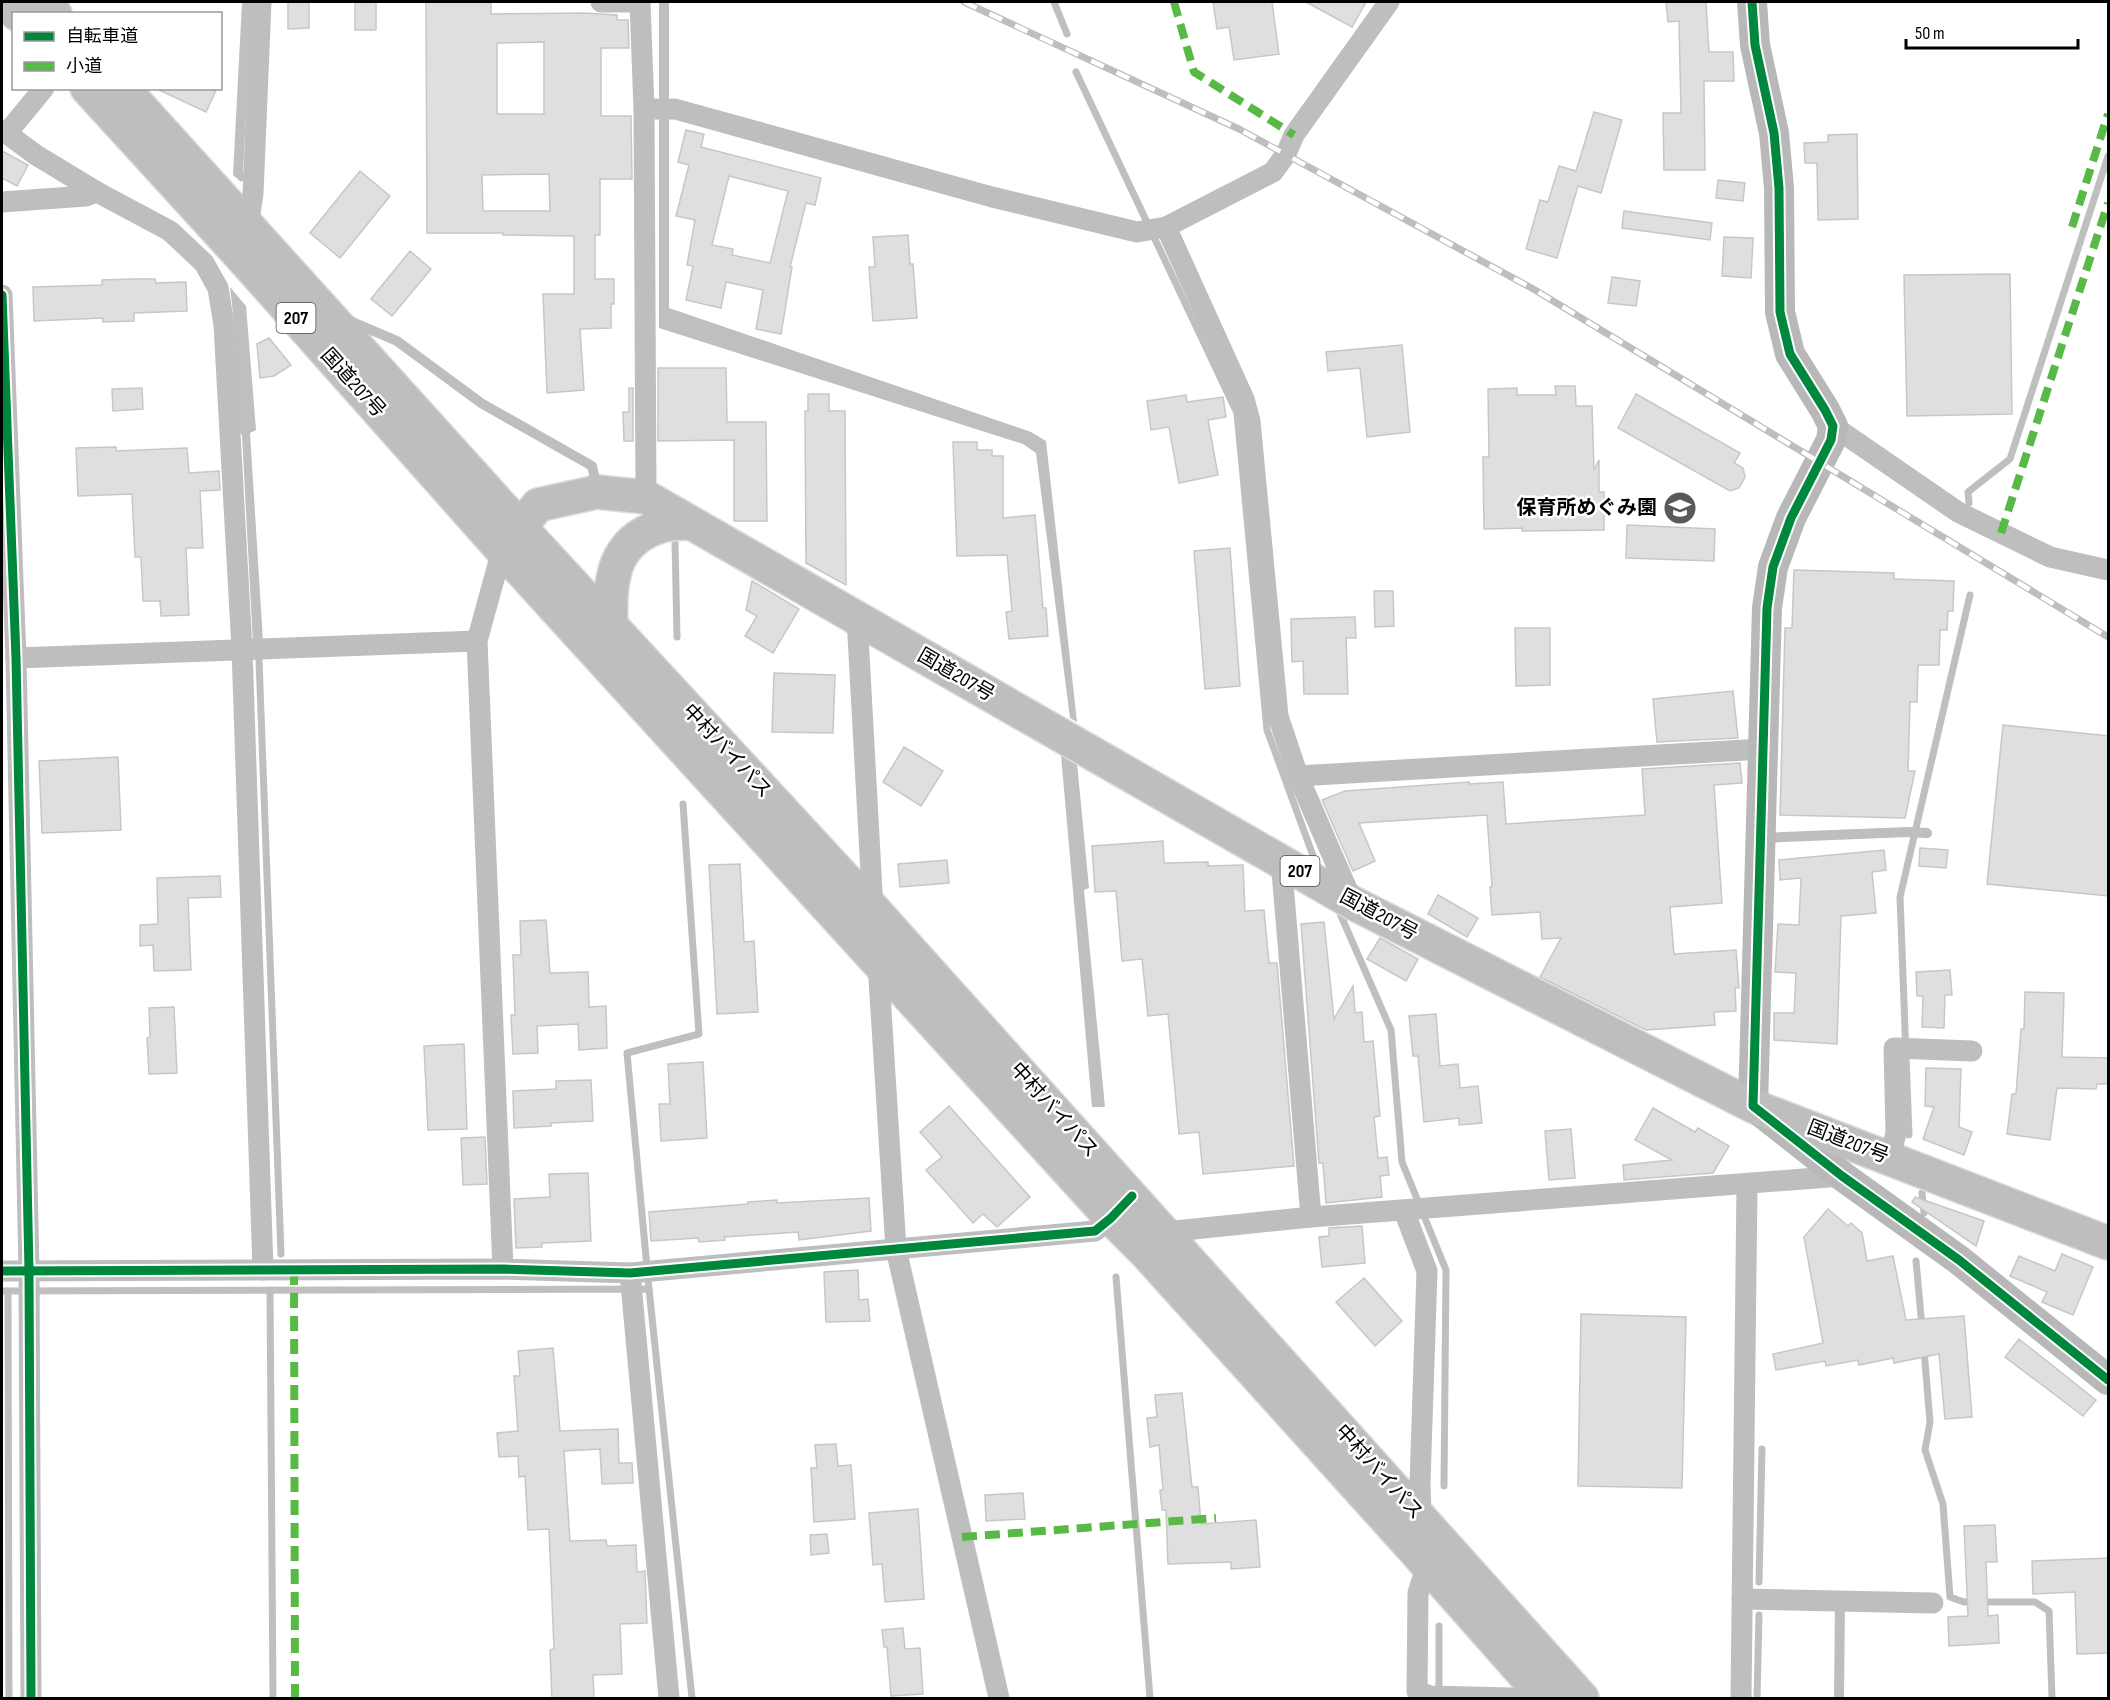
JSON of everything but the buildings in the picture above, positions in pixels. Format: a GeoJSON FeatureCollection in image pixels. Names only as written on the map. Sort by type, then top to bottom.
{"type":"FeatureCollection","features":[{"type":"Feature","properties":{"kind":"highway","name":"国道207号"},"geometry":{"type":"LineString","coordinates":[[89,90],[246,262],[511,538]]}},
{"type":"Feature","properties":{"kind":"highway","name":"国道207号"},"geometry":{"type":"LineString","coordinates":[[125,90],[323,309],[511,538]]}},
{"type":"Feature","properties":{"kind":"highway","name":"国道207号"},"geometry":{"type":"LineString","coordinates":[[511,538],[538,505],[597,492],[646,497],[1353,903],[1754,1106],[2109,1243]]}},
{"type":"Feature","properties":{"kind":"highway"},"geometry":{"type":"LineString","coordinates":[[611,626],[611,585],[616,566],[625,547],[641,535],[663,525],[690,523]]}},
{"type":"Feature","properties":{"kind":"highway","name":"中村バイパス"},"geometry":{"type":"LineString","coordinates":[[511,538],[611,626],[873,909],[1121,1207]]}},
{"type":"Feature","properties":{"kind":"highway","name":"中村バイパス"},"geometry":{"type":"LineString","coordinates":[[511,538],[878,963],[1121,1207],[1421,1518],[1582,1698]]}},
{"type":"Feature","properties":{"kind":"highway","name":"中村バイパス"},"geometry":{"type":"LineString","coordinates":[[1156,1243],[1426,1564],[1529,1696]]}},
{"type":"Feature","properties":{"kind":"street"},"geometry":{"type":"LineString","coordinates":[[248,226],[253,194],[261,2]]}},
{"type":"Feature","properties":{"kind":"street"},"geometry":{"type":"LineString","coordinates":[[601,2],[640,2],[658,109],[646,497]]}},
{"type":"Feature","properties":{"kind":"street"},"geometry":{"type":"LineString","coordinates":[[658,109],[992,197],[1137,232],[1156,228],[1273,172],[1286,154],[1294,135],[1389,2]]}},
{"type":"Feature","properties":{"kind":"street"},"geometry":{"type":"LineString","coordinates":[[1752,2],[1755,45],[1774,133],[1779,188],[1780,312],[1790,354],[1833,426],[1958,512],[2050,557],[2109,570]]}},
{"type":"Feature","properties":{"kind":"street"},"geometry":{"type":"LineString","coordinates":[[42,90],[4,131],[97,192],[170,231],[204,263],[218,288],[224,325],[242,650],[263,1270]]}},
{"type":"Feature","properties":{"kind":"street"},"geometry":{"type":"LineString","coordinates":[[2,201],[86,196],[97,192]]}},
{"type":"Feature","properties":{"kind":"street"},"geometry":{"type":"LineString","coordinates":[[1156,228],[1244,399],[1250,421],[1278,716],[1298,776],[1353,903]]}},
{"type":"Feature","properties":{"kind":"street"},"geometry":{"type":"LineString","coordinates":[[2,294],[16,658],[29,1271],[31,1698]]}},
{"type":"Feature","properties":{"kind":"street"},"geometry":{"type":"LineString","coordinates":[[1833,426],[1831,440],[1791,518],[1773,567],[1767,608],[1754,1106],[1842,1176],[1959,1260],[2109,1380]]}},
{"type":"Feature","properties":{"kind":"street"},"geometry":{"type":"LineString","coordinates":[[503,1269],[477,640],[511,538]]}},
{"type":"Feature","properties":{"kind":"street"},"geometry":{"type":"LineString","coordinates":[[857,618],[873,909]]}},
{"type":"Feature","properties":{"kind":"street"},"geometry":{"type":"LineString","coordinates":[[16,658],[477,640]]}},
{"type":"Feature","properties":{"kind":"street"},"geometry":{"type":"LineString","coordinates":[[1298,776],[1763,748]]}},
{"type":"Feature","properties":{"kind":"street"},"geometry":{"type":"LineString","coordinates":[[1281,860],[1311,1217]]}},
{"type":"Feature","properties":{"kind":"street"},"geometry":{"type":"LineString","coordinates":[[878,963],[896,1249],[999,1698]]}},
{"type":"Feature","properties":{"kind":"street"},"geometry":{"type":"LineString","coordinates":[[1890,1158],[1896,1133],[1894,1048],[1972,1051]]}},
{"type":"Feature","properties":{"kind":"street"},"geometry":{"type":"LineString","coordinates":[[1156,1243],[1311,1217],[1842,1176]]}},
{"type":"Feature","properties":{"kind":"street"},"geometry":{"type":"LineString","coordinates":[[1741,1698],[1747,1185]]}},
{"type":"Feature","properties":{"kind":"street"},"geometry":{"type":"LineString","coordinates":[[2,1271],[503,1269],[630,1273],[1095,1231],[1121,1207]]}},
{"type":"Feature","properties":{"kind":"street"},"geometry":{"type":"LineString","coordinates":[[1416,1210],[1426,1270],[1421,1518]]}},
{"type":"Feature","properties":{"kind":"street"},"geometry":{"type":"LineString","coordinates":[[630,1273],[669,1698]]}},
{"type":"Feature","properties":{"kind":"street"},"geometry":{"type":"LineString","coordinates":[[1426,1564],[1418,1593],[1417,1691],[1430,1695],[1529,1696]]}},
{"type":"Feature","properties":{"kind":"street"},"geometry":{"type":"LineString","coordinates":[[1742,1599],[1933,1603]]}},
{"type":"Feature","properties":{"kind":"lane"},"geometry":{"type":"LineString","coordinates":[[323,309],[397,341],[481,403],[592,466],[597,492]]}},
{"type":"Feature","properties":{"kind":"lane"},"geometry":{"type":"LineString","coordinates":[[1761,838],[1927,833]]}},
{"type":"Feature","properties":{"kind":"lane"},"geometry":{"type":"LineString","coordinates":[[1839,1698],[1840,1601]]}},
{"type":"Feature","properties":{"kind":"shaded area"},"geometry":{"type":"Polygon","coordinates":[[[242,2],[252,2],[243,171],[246,178],[241,182],[233,175],[242,2]]]}},
{"type":"Feature","properties":{"kind":"shaded area"},"geometry":{"type":"Polygon","coordinates":[[[659,2],[669,2],[669,308],[1031,432],[1046,441],[1077,722],[1070,718],[1036,453],[1023,444],[659,328],[659,2]]]}},
{"type":"Feature","properties":{"kind":"shaded area"},"geometry":{"type":"Polygon","coordinates":[[[230,287],[246,306],[256,430],[250,433],[263,641],[253,644],[242,435],[239,432],[234,322],[230,287]]]}},
{"type":"Feature","properties":{"kind":"shaded area"},"geometry":{"type":"Polygon","coordinates":[[[1061,755],[1077,763],[1089,888],[1084,890],[1105,1107],[1092,1107],[1061,755]]]}},
{"type":"Feature","properties":{"kind":"waterway"},"geometry":{"type":"LineString","coordinates":[[1054,2],[1067,34]]}},
{"type":"Feature","properties":{"kind":"waterway"},"geometry":{"type":"LineString","coordinates":[[1076,72],[1237,413],[1267,730],[1315,861]]}},
{"type":"Feature","properties":{"kind":"waterway"},"geometry":{"type":"LineString","coordinates":[[1969,503],[1968,492],[2010,459],[2108,156]]}},
{"type":"Feature","properties":{"kind":"waterway"},"geometry":{"type":"LineString","coordinates":[[675,541],[677,637]]}},
{"type":"Feature","properties":{"kind":"waterway"},"geometry":{"type":"LineString","coordinates":[[1909,1135],[1900,897],[1970,595]]}},
{"type":"Feature","properties":{"kind":"waterway"},"geometry":{"type":"LineString","coordinates":[[259,659],[281,1254]]}},
{"type":"Feature","properties":{"kind":"waterway"},"geometry":{"type":"LineString","coordinates":[[649,1289],[627,1053],[699,1034],[683,804]]}},
{"type":"Feature","properties":{"kind":"waterway"},"geometry":{"type":"LineString","coordinates":[[1338,909],[1391,1030],[1402,1162],[1446,1270],[1444,1486]]}},
{"type":"Feature","properties":{"kind":"waterway"},"geometry":{"type":"LineString","coordinates":[[1922,1193],[1924,1213]]}},
{"type":"Feature","properties":{"kind":"waterway"},"geometry":{"type":"LineString","coordinates":[[1916,1261],[1922,1327]]}},
{"type":"Feature","properties":{"kind":"waterway"},"geometry":{"type":"LineString","coordinates":[[1116,1277],[1150,1698]]}},
{"type":"Feature","properties":{"kind":"waterway"},"geometry":{"type":"LineString","coordinates":[[2,1291],[649,1289],[692,1698]]}},
{"type":"Feature","properties":{"kind":"waterway"},"geometry":{"type":"LineString","coordinates":[[270,1290],[273,1698]]}},
{"type":"Feature","properties":{"kind":"waterway"},"geometry":{"type":"LineString","coordinates":[[8,1291],[9,1698]]}},
{"type":"Feature","properties":{"kind":"waterway"},"geometry":{"type":"LineString","coordinates":[[1924,1350],[1930,1422],[1925,1450],[1943,1504],[1950,1597],[1964,1602],[2035,1602],[2049,1611],[2052,1698]]}},
{"type":"Feature","properties":{"kind":"waterway"},"geometry":{"type":"LineString","coordinates":[[1759,1582],[1762,1449]]}},
{"type":"Feature","properties":{"kind":"waterway"},"geometry":{"type":"LineString","coordinates":[[1757,1698],[1759,1615]]}},
{"type":"Feature","properties":{"kind":"waterway"},"geometry":{"type":"LineString","coordinates":[[1439,1626],[1439,1693]]}},
{"type":"Feature","properties":{"kind":"railway"},"geometry":{"type":"LineString","coordinates":[[964,2],[1239,129],[1535,290],[2108,637]]}},
{"type":"Feature","properties":{"kind":"marked path"},"geometry":{"type":"LineString","coordinates":[[1174,2],[1194,72],[1294,135]]}},
{"type":"Feature","properties":{"kind":"marked path"},"geometry":{"type":"LineString","coordinates":[[2072,227],[2108,114]]}},
{"type":"Feature","properties":{"kind":"marked path"},"geometry":{"type":"LineString","coordinates":[[2001,533],[2108,203]]}},
{"type":"Feature","properties":{"kind":"marked path"},"geometry":{"type":"LineString","coordinates":[[294,1270],[295,1698]]}},
{"type":"Feature","properties":{"kind":"marked path"},"geometry":{"type":"LineString","coordinates":[[962,1537],[1216,1518]]}},
{"type":"Feature","properties":{"kind":"cycle path"},"geometry":{"type":"LineString","coordinates":[[1752,2],[1755,45],[1774,133],[1779,188],[1780,312],[1790,354],[1833,426],[1831,440],[1791,518],[1773,567],[1767,608],[1753,1106],[1842,1176],[1959,1260],[2108,1380]]}},
{"type":"Feature","properties":{"kind":"cycle path"},"geometry":{"type":"LineString","coordinates":[[2,295],[16,658],[29,1271],[31,1698]]}},
{"type":"Feature","properties":{"kind":"cycle path"},"geometry":{"type":"LineString","coordinates":[[2,1271],[503,1269],[630,1273],[1095,1231],[1132,1196]]}},
{"type":"Feature","properties":{"kind":"place","name":"保育所めぐみ園"},"geometry":{"type":"Point","coordinates":[1680,508]}}]}
